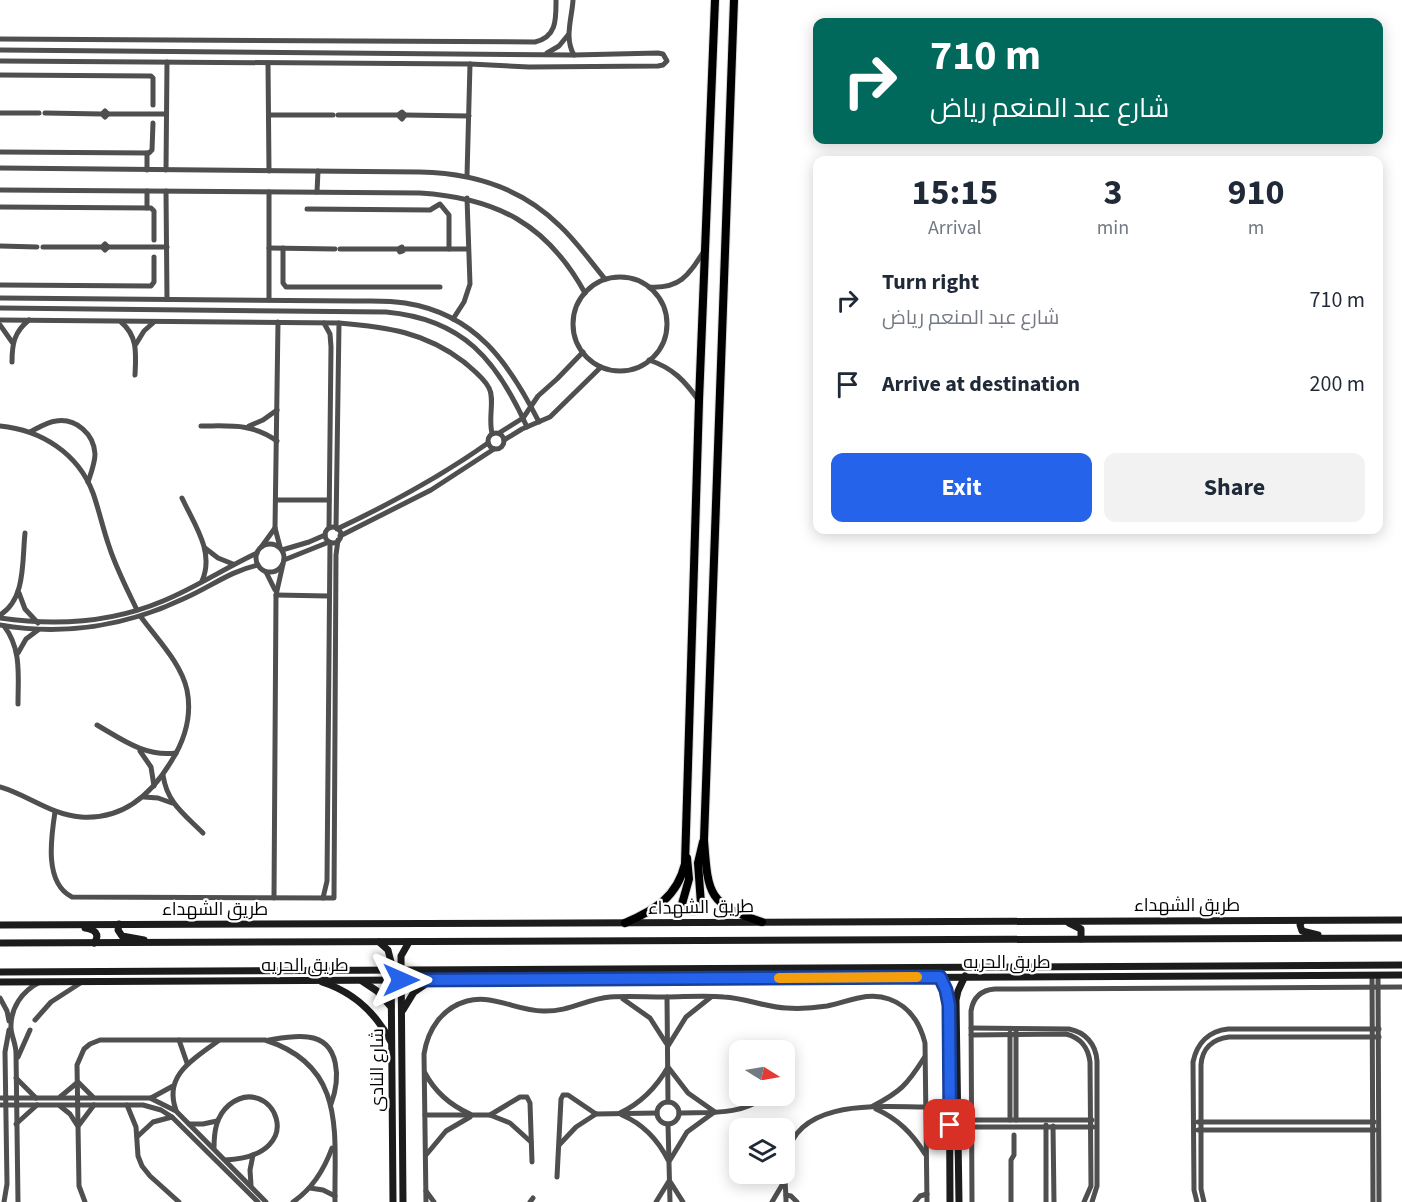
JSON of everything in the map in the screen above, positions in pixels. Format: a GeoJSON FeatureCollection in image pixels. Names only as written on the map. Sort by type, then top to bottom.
{"type":"FeatureCollection","features":[{"type":"Feature","properties":{"kind":"main road"},"geometry":{"type":"LineString","coordinates":[[704,840],[698,863],[701,904],[693,911],[687,910],[682,904],[689,874],[686,854],[699,401],[715,0]]}},
{"type":"Feature","properties":{"kind":"main road"},"geometry":{"type":"LineString","coordinates":[[734,0],[704,840],[708,881],[717,899],[732,912],[762,922]]}},
{"type":"Feature","properties":{"kind":"main road"},"geometry":{"type":"LineString","coordinates":[[625,923],[653,911],[668,898],[679,882],[686,854]]}},
{"type":"Feature","properties":{"kind":"street"},"geometry":{"type":"LineString","coordinates":[[0,39],[535,42],[542,41],[552,32],[556,19],[556,0]]}},
{"type":"Feature","properties":{"kind":"street"},"geometry":{"type":"LineString","coordinates":[[573,0],[568,35],[574,55]]}},
{"type":"Feature","properties":{"kind":"street"},"geometry":{"type":"LineString","coordinates":[[546,54],[559,46],[568,35]]}},
{"type":"Feature","properties":{"kind":"street"},"geometry":{"type":"LineString","coordinates":[[0,50],[661,54],[665,56],[666,61],[663,66],[640,67],[0,61]]}},
{"type":"Feature","properties":{"kind":"street"},"geometry":{"type":"LineString","coordinates":[[222,51],[222,63]]}},
{"type":"Feature","properties":{"kind":"street"},"geometry":{"type":"LineString","coordinates":[[462,52],[462,64]]}},
{"type":"Feature","properties":{"kind":"street"},"geometry":{"type":"LineString","coordinates":[[166,170],[167,62]]}},
{"type":"Feature","properties":{"kind":"street"},"geometry":{"type":"LineString","coordinates":[[268,63],[269,171]]}},
{"type":"Feature","properties":{"kind":"street"},"geometry":{"type":"LineString","coordinates":[[467,176],[470,64]]}},
{"type":"Feature","properties":{"kind":"street"},"geometry":{"type":"LineString","coordinates":[[0,75],[151,76],[153,78],[153,105]]}},
{"type":"Feature","properties":{"kind":"street"},"geometry":{"type":"LineString","coordinates":[[0,113],[166,114]]}},
{"type":"Feature","properties":{"kind":"street"},"geometry":{"type":"LineString","coordinates":[[269,115],[469,116]]}},
{"type":"Feature","properties":{"kind":"street"},"geometry":{"type":"LineString","coordinates":[[0,152],[147,153],[152,151],[153,123]]}},
{"type":"Feature","properties":{"kind":"street"},"geometry":{"type":"LineString","coordinates":[[147,153],[147,170]]}},
{"type":"Feature","properties":{"kind":"street"},"geometry":{"type":"LineString","coordinates":[[0,168],[437,172],[467,176],[504,188],[547,214],[569,234],[605,279]]}},
{"type":"Feature","properties":{"kind":"street"},"geometry":{"type":"LineString","coordinates":[[317,192],[318,171]]}},
{"type":"Feature","properties":{"kind":"street"},"geometry":{"type":"LineString","coordinates":[[0,190],[420,193],[467,198],[497,208],[530,227],[561,255],[585,292]]}},
{"type":"Feature","properties":{"kind":"street"},"geometry":{"type":"LineString","coordinates":[[147,191],[147,208]]}},
{"type":"Feature","properties":{"kind":"street"},"geometry":{"type":"LineString","coordinates":[[166,191],[167,299]]}},
{"type":"Feature","properties":{"kind":"street"},"geometry":{"type":"LineString","coordinates":[[269,192],[269,300]]}},
{"type":"Feature","properties":{"kind":"street"},"geometry":{"type":"LineString","coordinates":[[453,319],[469,290],[467,198]]}},
{"type":"Feature","properties":{"kind":"street"},"geometry":{"type":"LineString","coordinates":[[307,209],[430,210],[440,204],[449,215],[449,249]]}},
{"type":"Feature","properties":{"kind":"street"},"geometry":{"type":"LineString","coordinates":[[0,207],[153,209],[154,240]]}},
{"type":"Feature","properties":{"kind":"street"},"geometry":{"type":"LineString","coordinates":[[0,246],[167,247]]}},
{"type":"Feature","properties":{"kind":"street"},"geometry":{"type":"LineString","coordinates":[[269,248],[468,249]]}},
{"type":"Feature","properties":{"kind":"street"},"geometry":{"type":"LineString","coordinates":[[283,248],[283,283],[286,287],[440,288]]}},
{"type":"Feature","properties":{"kind":"street"},"geometry":{"type":"LineString","coordinates":[[648,287],[666,287],[678,282],[688,275],[705,250]]}},
{"type":"Feature","properties":{"kind":"street"},"geometry":{"type":"LineString","coordinates":[[0,285],[151,286],[154,282],[154,257]]}},
{"type":"Feature","properties":{"kind":"street"},"geometry":{"type":"LineString","coordinates":[[626,277],[648,287],[662,303],[666,323],[662,344],[649,360],[638,367],[613,370],[601,367],[583,352],[574,333],[575,311],[585,292],[605,279],[626,277]]}},
{"type":"Feature","properties":{"kind":"street"},"geometry":{"type":"LineString","coordinates":[[0,298],[403,303],[428,309],[453,319],[490,347],[511,371],[539,422]]}},
{"type":"Feature","properties":{"kind":"street"},"geometry":{"type":"LineString","coordinates":[[354,301],[354,311]]}},
{"type":"Feature","properties":{"kind":"street"},"geometry":{"type":"LineString","coordinates":[[0,308],[354,311],[413,315],[435,322],[472,345],[493,366],[510,391],[527,427]]}},
{"type":"Feature","properties":{"kind":"street"},"geometry":{"type":"LineString","coordinates":[[0,320],[339,323],[394,329],[435,343],[453,354],[471,368],[489,388],[492,401],[489,416],[492,433],[488,443],[447,471],[404,496],[334,528],[325,535],[301,545],[281,548],[267,544],[258,551],[161,602],[137,610],[92,620],[38,626],[2,626]]}},
{"type":"Feature","properties":{"kind":"street"},"geometry":{"type":"LineString","coordinates":[[12,362],[12,342],[29,320]]}},
{"type":"Feature","properties":{"kind":"street"},"geometry":{"type":"LineString","coordinates":[[120,321],[130,331],[136,344],[135,375]]}},
{"type":"Feature","properties":{"kind":"street"},"geometry":{"type":"LineString","coordinates":[[136,344],[154,321]]}},
{"type":"Feature","properties":{"kind":"street"},"geometry":{"type":"LineString","coordinates":[[273,898],[276,595],[283,562],[274,528],[278,322]]}},
{"type":"Feature","properties":{"kind":"street"},"geometry":{"type":"LineString","coordinates":[[54,812],[53,872],[56,881],[72,897],[333,898],[335,895],[336,555],[339,538],[334,528],[329,500],[331,340],[324,323]]}},
{"type":"Feature","properties":{"kind":"street"},"geometry":{"type":"LineString","coordinates":[[334,528],[339,323]]}},
{"type":"Feature","properties":{"kind":"street"},"geometry":{"type":"LineString","coordinates":[[0,325],[12,342]]}},
{"type":"Feature","properties":{"kind":"street"},"geometry":{"type":"LineString","coordinates":[[492,433],[499,433],[523,418],[539,395],[558,379],[583,352]]}},
{"type":"Feature","properties":{"kind":"street"},"geometry":{"type":"LineString","coordinates":[[649,360],[665,366],[680,376],[699,401]]}},
{"type":"Feature","properties":{"kind":"street"},"geometry":{"type":"LineString","coordinates":[[266,571],[274,572],[283,562],[339,538],[431,490],[502,446],[504,440],[550,417],[601,367]]}},
{"type":"Feature","properties":{"kind":"street"},"geometry":{"type":"LineString","coordinates":[[524,392],[539,395]]}},
{"type":"Feature","properties":{"kind":"street"},"geometry":{"type":"LineString","coordinates":[[201,426],[248,426],[264,420],[277,410]]}},
{"type":"Feature","properties":{"kind":"street"},"geometry":{"type":"LineString","coordinates":[[30,432],[55,421],[65,421],[83,429],[89,436],[95,455],[88,482]]}},
{"type":"Feature","properties":{"kind":"street"},"geometry":{"type":"LineString","coordinates":[[0,426],[30,432],[58,446],[70,456],[88,482],[110,549],[137,610]]}},
{"type":"Feature","properties":{"kind":"street"},"geometry":{"type":"LineString","coordinates":[[248,426],[277,441]]}},
{"type":"Feature","properties":{"kind":"street"},"geometry":{"type":"LineString","coordinates":[[499,433],[504,440]]}},
{"type":"Feature","properties":{"kind":"street"},"geometry":{"type":"LineString","coordinates":[[488,443],[494,449]]}},
{"type":"Feature","properties":{"kind":"street"},"geometry":{"type":"LineString","coordinates":[[182,498],[205,548],[207,565],[202,581]]}},
{"type":"Feature","properties":{"kind":"street"},"geometry":{"type":"LineString","coordinates":[[276,501],[329,500]]}},
{"type":"Feature","properties":{"kind":"street"},"geometry":{"type":"LineString","coordinates":[[258,565],[258,551],[274,528]]}},
{"type":"Feature","properties":{"kind":"street"},"geometry":{"type":"LineString","coordinates":[[0,617],[10,608],[19,591],[25,534]]}},
{"type":"Feature","properties":{"kind":"street"},"geometry":{"type":"LineString","coordinates":[[323,898],[327,880],[329,542],[325,535]]}},
{"type":"Feature","properties":{"kind":"street"},"geometry":{"type":"LineString","coordinates":[[205,548],[218,558],[233,564]]}},
{"type":"Feature","properties":{"kind":"street"},"geometry":{"type":"LineString","coordinates":[[258,565],[266,571],[273,582],[276,595]]}},
{"type":"Feature","properties":{"kind":"street"},"geometry":{"type":"LineString","coordinates":[[0,617],[59,630],[102,626],[141,616],[185,599],[236,572],[258,565]]}},
{"type":"Feature","properties":{"kind":"street"},"geometry":{"type":"LineString","coordinates":[[19,591],[26,609],[38,626]]}},
{"type":"Feature","properties":{"kind":"street"},"geometry":{"type":"LineString","coordinates":[[276,595],[328,596]]}},
{"type":"Feature","properties":{"kind":"street"},"geometry":{"type":"LineString","coordinates":[[0,787],[23,795],[54,812],[81,817],[108,815],[133,804],[154,787],[176,753],[188,722],[187,691],[176,664],[141,616]]}},
{"type":"Feature","properties":{"kind":"street"},"geometry":{"type":"LineString","coordinates":[[2,626],[13,639],[18,653],[18,704]]}},
{"type":"Feature","properties":{"kind":"street"},"geometry":{"type":"LineString","coordinates":[[18,653],[26,639],[38,626]]}},
{"type":"Feature","properties":{"kind":"street"},"geometry":{"type":"LineString","coordinates":[[98,725],[139,750],[158,754],[176,753]]}},
{"type":"Feature","properties":{"kind":"street"},"geometry":{"type":"LineString","coordinates":[[139,750],[151,767],[154,787]]}},
{"type":"Feature","properties":{"kind":"street"},"geometry":{"type":"LineString","coordinates":[[163,775],[172,803],[203,833]]}},
{"type":"Feature","properties":{"kind":"street"},"geometry":{"type":"LineString","coordinates":[[144,797],[158,798],[172,803]]}},
{"type":"Feature","properties":{"kind":"street"},"geometry":{"type":"LineString","coordinates":[[1063,920],[1079,927],[1082,939]]}},
{"type":"Feature","properties":{"kind":"street","name":"طريق الشهداء"},"geometry":{"type":"LineString","coordinates":[[0,925],[1402,920]]}},
{"type":"Feature","properties":{"kind":"street"},"geometry":{"type":"LineString","coordinates":[[1302,921],[1300,927],[1304,932],[1328,938]]}},
{"type":"Feature","properties":{"kind":"street"},"geometry":{"type":"LineString","coordinates":[[119,924],[117,928],[120,934],[144,939],[149,943]]}},
{"type":"Feature","properties":{"kind":"street"},"geometry":{"type":"LineString","coordinates":[[73,925],[95,931],[97,935],[94,943]]}},
{"type":"Feature","properties":{"kind":"street","name":"طريق الشهداء"},"geometry":{"type":"LineString","coordinates":[[0,943],[1402,938]]}},
{"type":"Feature","properties":{"kind":"street","name":"شارع النادى"},"geometry":{"type":"LineString","coordinates":[[379,942],[390,954],[391,970],[393,1202]]}},
{"type":"Feature","properties":{"kind":"street","name":"شارع النادى"},"geometry":{"type":"LineString","coordinates":[[403,1202],[401,956],[409,942]]}},
{"type":"Feature","properties":{"kind":"street","name":"طريق الحريه"},"geometry":{"type":"LineString","coordinates":[[0,972],[1402,965]]}},
{"type":"Feature","properties":{"kind":"street"},"geometry":{"type":"LineString","coordinates":[[939,968],[949,1005],[950,1202]]}},
{"type":"Feature","properties":{"kind":"street"},"geometry":{"type":"LineString","coordinates":[[959,1202],[956,1000],[965,968]]}},
{"type":"Feature","properties":{"kind":"street"},"geometry":{"type":"LineString","coordinates":[[55,972],[55,981]]}},
{"type":"Feature","properties":{"kind":"street"},"geometry":{"type":"LineString","coordinates":[[1373,1202],[1376,1029],[1380,987],[1375,975]]}},
{"type":"Feature","properties":{"kind":"street"},"geometry":{"type":"LineString","coordinates":[[1375,975],[1372,988],[1376,1029]]}},
{"type":"Feature","properties":{"kind":"street","name":"طريق الحريه"},"geometry":{"type":"LineString","coordinates":[[0,982],[1402,975]]}},
{"type":"Feature","properties":{"kind":"street"},"geometry":{"type":"LineString","coordinates":[[314,980],[336,987],[365,1006],[380,1023],[392,1043]]}},
{"type":"Feature","properties":{"kind":"street"},"geometry":{"type":"LineString","coordinates":[[360,980],[377,991],[391,1007]]}},
{"type":"Feature","properties":{"kind":"street"},"geometry":{"type":"LineString","coordinates":[[402,1012],[414,992],[434,980]]}},
{"type":"Feature","properties":{"kind":"street"},"geometry":{"type":"LineString","coordinates":[[35,1020],[51,1002],[83,981]]}},
{"type":"Feature","properties":{"kind":"street"},"geometry":{"type":"LineString","coordinates":[[18,1202],[16,1048],[11,1027],[17,1003],[27,990],[41,982]]}},
{"type":"Feature","properties":{"kind":"street"},"geometry":{"type":"LineString","coordinates":[[972,1202],[971,1011],[974,1001],[985,991],[995,988],[1402,987]]}},
{"type":"Feature","properties":{"kind":"street"},"geometry":{"type":"LineString","coordinates":[[668,1047],[686,1017],[712,996]]}},
{"type":"Feature","properties":{"kind":"street"},"geometry":{"type":"LineString","coordinates":[[426,1202],[425,1044],[434,1025],[448,1011],[466,1002],[486,999],[529,1010],[552,1011],[601,999],[712,996],[798,1009],[826,1006],[866,996],[889,999],[909,1011],[917,1021],[925,1043],[927,1202]]}},
{"type":"Feature","properties":{"kind":"street"},"geometry":{"type":"LineString","coordinates":[[667,997],[668,1102]]}},
{"type":"Feature","properties":{"kind":"street"},"geometry":{"type":"LineString","coordinates":[[0,998],[9,1019],[3,1101],[6,1124],[7,1184],[4,1202]]}},
{"type":"Feature","properties":{"kind":"street"},"geometry":{"type":"LineString","coordinates":[[622,998],[650,1018],[668,1047]]}},
{"type":"Feature","properties":{"kind":"street"},"geometry":{"type":"LineString","coordinates":[[1298,1029],[1298,1038]]}},
{"type":"Feature","properties":{"kind":"street"},"geometry":{"type":"LineString","coordinates":[[1197,1122],[1193,1062],[1198,1048],[1207,1037],[1224,1030],[1376,1029]]}},
{"type":"Feature","properties":{"kind":"street"},"geometry":{"type":"LineString","coordinates":[[16,1061],[30,1030]]}},
{"type":"Feature","properties":{"kind":"street"},"geometry":{"type":"LineString","coordinates":[[971,1031],[1066,1034],[1083,1044],[1090,1062],[1096,1186],[1092,1202]]}},
{"type":"Feature","properties":{"kind":"street"},"geometry":{"type":"LineString","coordinates":[[1013,1031],[1013,1120]]}},
{"type":"Feature","properties":{"kind":"street"},"geometry":{"type":"LineString","coordinates":[[85,1202],[79,1185],[77,1065],[84,1049],[96,1041],[265,1040],[310,1037],[328,1047],[333,1056],[336,1086],[331,1104]]}},
{"type":"Feature","properties":{"kind":"street"},"geometry":{"type":"LineString","coordinates":[[1197,1202],[1194,1190],[1201,1061],[1209,1045],[1225,1037],[1376,1037]]}},
{"type":"Feature","properties":{"kind":"street"},"geometry":{"type":"LineString","coordinates":[[179,1040],[188,1063]]}},
{"type":"Feature","properties":{"kind":"street"},"geometry":{"type":"LineString","coordinates":[[3,1101],[94,1101],[150,1098],[173,1086],[188,1063],[219,1040]]}},
{"type":"Feature","properties":{"kind":"street"},"geometry":{"type":"LineString","coordinates":[[265,1040],[287,1049],[307,1063],[322,1082],[334,1119],[335,1199]]}},
{"type":"Feature","properties":{"kind":"street"},"geometry":{"type":"LineString","coordinates":[[0,1050],[5,1065]]}},
{"type":"Feature","properties":{"kind":"street"},"geometry":{"type":"LineString","coordinates":[[871,1107],[899,1091],[910,1080],[925,1057]]}},
{"type":"Feature","properties":{"kind":"street"},"geometry":{"type":"LineString","coordinates":[[668,1067],[688,1093],[715,1112]]}},
{"type":"Feature","properties":{"kind":"street"},"geometry":{"type":"LineString","coordinates":[[618,1114],[647,1095],[668,1067]]}},
{"type":"Feature","properties":{"kind":"street"},"geometry":{"type":"LineString","coordinates":[[424,1072],[445,1099],[474,1115]]}},
{"type":"Feature","properties":{"kind":"street"},"geometry":{"type":"LineString","coordinates":[[0,1085],[5,1077]]}},
{"type":"Feature","properties":{"kind":"street"},"geometry":{"type":"LineString","coordinates":[[16,1078],[36,1101]]}},
{"type":"Feature","properties":{"kind":"street"},"geometry":{"type":"LineString","coordinates":[[58,1101],[78,1082]]}},
{"type":"Feature","properties":{"kind":"street"},"geometry":{"type":"LineString","coordinates":[[78,1082],[94,1101],[149,1106],[172,1117],[258,1202]]}},
{"type":"Feature","properties":{"kind":"street"},"geometry":{"type":"LineString","coordinates":[[173,1086],[176,1111]]}},
{"type":"Feature","properties":{"kind":"street"},"geometry":{"type":"LineString","coordinates":[[558,1177],[562,1096],[568,1095],[596,1114]]}},
{"type":"Feature","properties":{"kind":"street"},"geometry":{"type":"LineString","coordinates":[[214,1149],[217,1121],[226,1108],[239,1099],[251,1097],[266,1103],[276,1115],[278,1127],[272,1142],[261,1152],[225,1160]]}},
{"type":"Feature","properties":{"kind":"street"},"geometry":{"type":"LineString","coordinates":[[490,1115],[520,1097],[527,1097],[530,1103],[532,1162]]}},
{"type":"Feature","properties":{"kind":"street"},"geometry":{"type":"LineString","coordinates":[[150,1098],[176,1111],[266,1202]]}},
{"type":"Feature","properties":{"kind":"street"},"geometry":{"type":"LineString","coordinates":[[16,1124],[36,1101]]}},
{"type":"Feature","properties":{"kind":"street"},"geometry":{"type":"LineString","coordinates":[[58,1101],[78,1127]]}},
{"type":"Feature","properties":{"kind":"street"},"geometry":{"type":"LineString","coordinates":[[78,1127],[94,1101]]}},
{"type":"Feature","properties":{"kind":"street"},"geometry":{"type":"LineString","coordinates":[[668,1102],[676,1105],[679,1113],[676,1121],[668,1124],[660,1121],[657,1113],[660,1106],[668,1102]]}},
{"type":"Feature","properties":{"kind":"street"},"geometry":{"type":"LineString","coordinates":[[127,1105],[138,1136],[138,1156],[142,1166],[179,1202]]}},
{"type":"Feature","properties":{"kind":"street"},"geometry":{"type":"LineString","coordinates":[[679,1113],[732,1111],[750,1106]]}},
{"type":"Feature","properties":{"kind":"street"},"geometry":{"type":"LineString","coordinates":[[871,1107],[905,1127],[925,1154]]}},
{"type":"Feature","properties":{"kind":"street"},"geometry":{"type":"LineString","coordinates":[[795,1137],[806,1124],[822,1115],[871,1107],[925,1107]]}},
{"type":"Feature","properties":{"kind":"street"},"geometry":{"type":"LineString","coordinates":[[669,1162],[687,1132],[715,1112]]}},
{"type":"Feature","properties":{"kind":"street"},"geometry":{"type":"LineString","coordinates":[[559,1145],[576,1127],[596,1114],[657,1113]]}},
{"type":"Feature","properties":{"kind":"street"},"geometry":{"type":"LineString","coordinates":[[618,1114],[634,1121],[649,1132],[669,1162]]}},
{"type":"Feature","properties":{"kind":"street"},"geometry":{"type":"LineString","coordinates":[[425,1115],[490,1115],[516,1127],[531,1142]]}},
{"type":"Feature","properties":{"kind":"street"},"geometry":{"type":"LineString","coordinates":[[425,1156],[446,1131],[474,1115]]}},
{"type":"Feature","properties":{"kind":"street"},"geometry":{"type":"LineString","coordinates":[[0,1116],[6,1124]]}},
{"type":"Feature","properties":{"kind":"street"},"geometry":{"type":"LineString","coordinates":[[138,1136],[153,1122],[172,1117]]}},
{"type":"Feature","properties":{"kind":"street"},"geometry":{"type":"LineString","coordinates":[[972,1124],[1013,1120],[1050,1123]]}},
{"type":"Feature","properties":{"kind":"street"},"geometry":{"type":"LineString","coordinates":[[189,1124],[217,1121]]}},
{"type":"Feature","properties":{"kind":"street"},"geometry":{"type":"LineString","coordinates":[[1197,1122],[1376,1122]]}},
{"type":"Feature","properties":{"kind":"street"},"geometry":{"type":"LineString","coordinates":[[1299,1122],[1299,1130]]}},
{"type":"Feature","properties":{"kind":"street"},"geometry":{"type":"LineString","coordinates":[[1047,1202],[1050,1123]]}},
{"type":"Feature","properties":{"kind":"street"},"geometry":{"type":"LineString","coordinates":[[1050,1123],[1054,1202]]}},
{"type":"Feature","properties":{"kind":"street"},"geometry":{"type":"LineString","coordinates":[[972,1124],[1093,1123]]}},
{"type":"Feature","properties":{"kind":"street"},"geometry":{"type":"LineString","coordinates":[[1084,1202],[1090,1186],[1093,1123]]}},
{"type":"Feature","properties":{"kind":"street"},"geometry":{"type":"LineString","coordinates":[[668,1124],[670,1202]]}},
{"type":"Feature","properties":{"kind":"street"},"geometry":{"type":"LineString","coordinates":[[1197,1130],[1376,1130]]}},
{"type":"Feature","properties":{"kind":"street"},"geometry":{"type":"LineString","coordinates":[[1197,1130],[1204,1202]]}},
{"type":"Feature","properties":{"kind":"street"},"geometry":{"type":"LineString","coordinates":[[1376,1130],[1379,1202]]}},
{"type":"Feature","properties":{"kind":"street"},"geometry":{"type":"LineString","coordinates":[[1011,1202],[1011,1160],[1014,1155],[1014,1135]]}},
{"type":"Feature","properties":{"kind":"street"},"geometry":{"type":"LineString","coordinates":[[293,1202],[309,1188],[324,1167],[334,1143]]}},
{"type":"Feature","properties":{"kind":"street"},"geometry":{"type":"LineString","coordinates":[[251,1185],[250,1170],[253,1155]]}},
{"type":"Feature","properties":{"kind":"street"},"geometry":{"type":"LineString","coordinates":[[656,1202],[669,1179]]}},
{"type":"Feature","properties":{"kind":"street"},"geometry":{"type":"LineString","coordinates":[[669,1179],[683,1202]]}},
{"type":"Feature","properties":{"kind":"street"},"geometry":{"type":"LineString","coordinates":[[772,1202],[783,1184]]}},
{"type":"Feature","properties":{"kind":"street"},"geometry":{"type":"LineString","coordinates":[[309,1188],[323,1190],[335,1199]]}},
{"type":"Feature","properties":{"kind":"street"},"geometry":{"type":"LineString","coordinates":[[426,1190],[434,1202]]}},
{"type":"Feature","properties":{"kind":"street"},"geometry":{"type":"LineString","coordinates":[[915,1202],[920,1196],[927,1194]]}},
{"type":"Feature","properties":{"kind":"street"},"geometry":{"type":"LineString","coordinates":[[786,1199],[791,1196],[797,1202]]}},
{"type":"Feature","properties":{"kind":"slow traffic"},"geometry":{"type":"LineString","coordinates":[[779,978],[917,977]]}},
{"type":"Feature","properties":{"kind":"route"},"geometry":{"type":"LineString","coordinates":[[401,980],[940,977],[948,995],[949,1005],[950,1125]]}}]}
